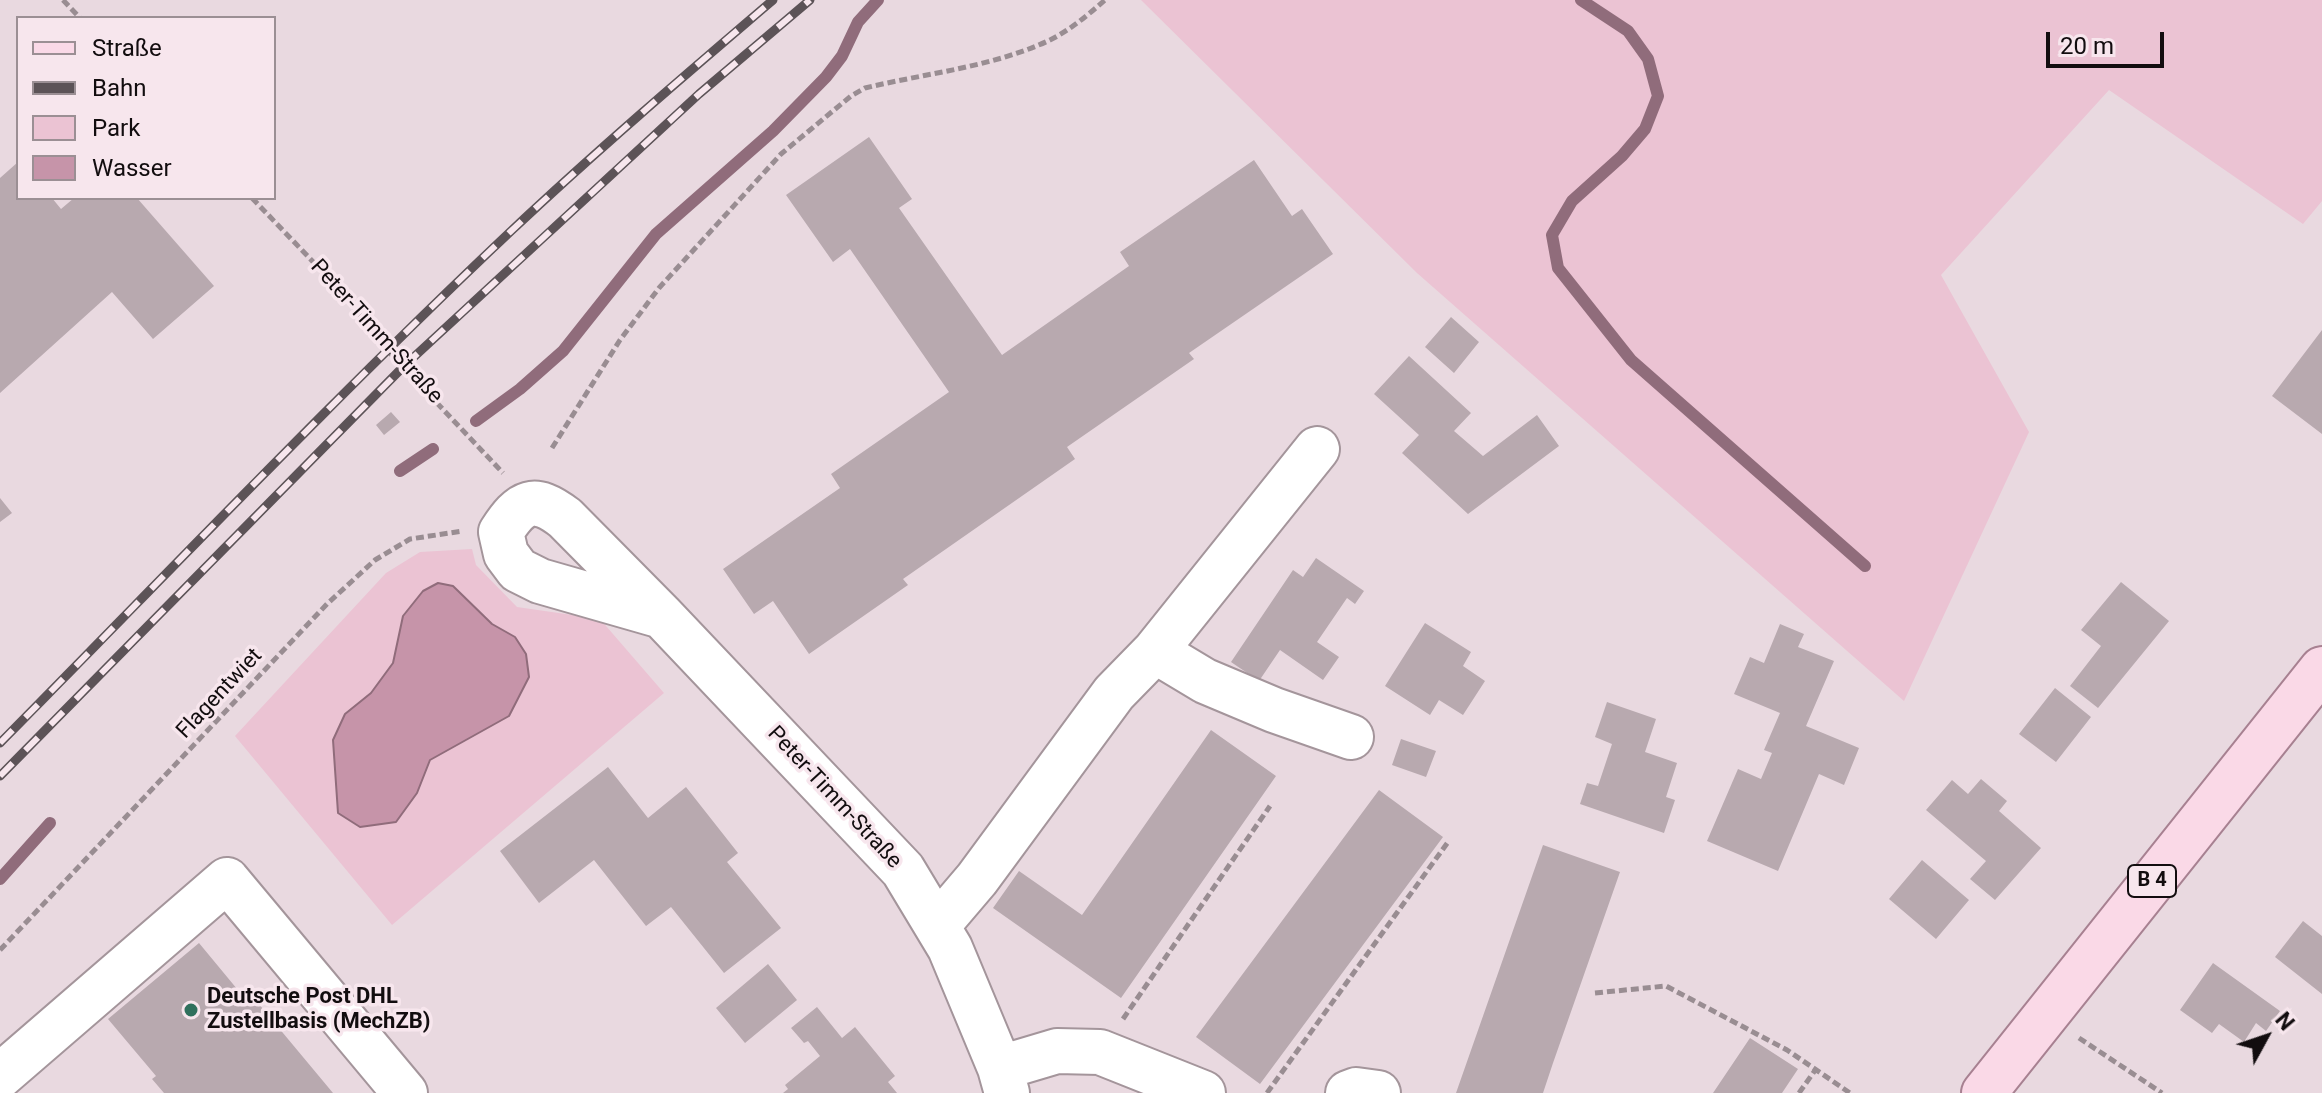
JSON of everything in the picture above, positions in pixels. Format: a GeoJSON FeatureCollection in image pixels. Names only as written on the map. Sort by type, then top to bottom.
{"type":"FeatureCollection","features":[{"type":"Feature","properties":{"kind":"main road","name":"B 4"},"geometry":{"type":"LineString","coordinates":[[1984,1093],[2322,669]]}},
{"type":"Feature","properties":{"kind":"street"},"geometry":{"type":"LineString","coordinates":[[937,926],[977,879],[1114,693],[1155,651],[1317,449]]}},
{"type":"Feature","properties":{"kind":"street","name":"Peter-Timm-Straße"},"geometry":{"type":"LineString","coordinates":[[516,518],[548,505],[565,518],[903,870],[950,948],[1003,1081]]}},
{"type":"Feature","properties":{"kind":"street"},"geometry":{"type":"LineString","coordinates":[[516,518],[506,554],[518,570],[540,581],[662,616]]}},
{"type":"Feature","properties":{"kind":"street"},"geometry":{"type":"LineString","coordinates":[[1155,651],[1205,681],[1351,737]]}},
{"type":"Feature","properties":{"kind":"street"},"geometry":{"type":"LineString","coordinates":[[0,1076],[227,880],[405,1093]]}},
{"type":"Feature","properties":{"kind":"street"},"geometry":{"type":"LineString","coordinates":[[1003,1081],[1057,1051],[1100,1052],[1203,1093]]}},
{"type":"Feature","properties":{"kind":"street"},"geometry":{"type":"LineString","coordinates":[[1348,1093],[1365,1090],[1378,1093]]}},
{"type":"Feature","properties":{"kind":"path"},"geometry":{"type":"LineString","coordinates":[[63,0],[78,16]]}},
{"type":"Feature","properties":{"kind":"path"},"geometry":{"type":"LineString","coordinates":[[552,448],[620,340],[659,288],[781,154],[851,96],[865,88],[1020,52],[1052,39],[1105,0]]}},
{"type":"Feature","properties":{"kind":"path","name":"Peter-Timm-Straße"},"geometry":{"type":"LineString","coordinates":[[254,200],[342,292],[516,518]]}},
{"type":"Feature","properties":{"kind":"path","name":"Flagentwiet"},"geometry":{"type":"LineString","coordinates":[[0,950],[327,604],[375,560],[410,539],[476,529],[516,518]]}},
{"type":"Feature","properties":{"kind":"path"},"geometry":{"type":"LineString","coordinates":[[1100,1052],[1270,806]]}},
{"type":"Feature","properties":{"kind":"path"},"geometry":{"type":"LineString","coordinates":[[1267,1093],[1448,842]]}},
{"type":"Feature","properties":{"kind":"path"},"geometry":{"type":"LineString","coordinates":[[1595,993],[1666,986],[1787,1050],[1850,1093]]}},
{"type":"Feature","properties":{"kind":"path"},"geometry":{"type":"LineString","coordinates":[[2045,1015],[2162,1093]]}},
{"type":"Feature","properties":{"kind":"path"},"geometry":{"type":"LineString","coordinates":[[1799,1093],[1816,1069]]}},
{"type":"Feature","properties":{"kind":"green space"},"geometry":{"type":"Polygon","coordinates":[[[1141,0],[2322,0],[2322,201],[2303,224],[2109,90],[1941,275],[2029,432],[1904,701],[1417,273],[1141,0]]]}},
{"type":"Feature","properties":{"kind":"green space"},"geometry":{"type":"Polygon","coordinates":[[[472,549],[476,565],[517,607],[600,619],[664,693],[392,925],[235,736],[386,573],[420,552],[472,549]]]}},
{"type":"Feature","properties":{"kind":"water"},"geometry":{"type":"Polygon","coordinates":[[[438,583],[453,586],[492,624],[515,637],[526,654],[529,677],[509,716],[430,760],[417,793],[396,822],[360,827],[338,813],[333,740],[345,714],[371,693],[393,663],[403,616],[423,591],[438,583]]]}},
{"type":"Feature","properties":{"kind":"building"},"geometry":{"type":"Polygon","coordinates":[[[869,137],[912,199],[899,208],[1002,355],[1129,266],[1120,252],[1254,160],[1292,216],[1302,209],[1333,254],[1189,353],[1194,359],[1067,447],[1075,459],[903,579],[908,585],[809,654],[773,601],[754,614],[723,569],[840,488],[831,474],[949,392],[850,249],[833,262],[786,195],[869,137]]]}},
{"type":"Feature","properties":{"kind":"building"},"geometry":{"type":"Polygon","coordinates":[[[16,164],[16,200],[54,200],[61,209],[72,200],[139,200],[214,286],[153,339],[112,292],[0,393],[0,178],[16,164]]]}},
{"type":"Feature","properties":{"kind":"building"},"geometry":{"type":"Polygon","coordinates":[[[1451,317],[1479,342],[1454,373],[1425,347],[1451,317]]]}},
{"type":"Feature","properties":{"kind":"building"},"geometry":{"type":"Polygon","coordinates":[[[2322,330],[2322,434],[2272,396],[2322,330]]]}},
{"type":"Feature","properties":{"kind":"building"},"geometry":{"type":"Polygon","coordinates":[[[1409,356],[1471,413],[1454,431],[1483,456],[1537,415],[1559,446],[1468,514],[1402,453],[1419,435],[1374,394],[1409,356]]]}},
{"type":"Feature","properties":{"kind":"building"},"geometry":{"type":"Polygon","coordinates":[[[391,412],[400,422],[384,435],[376,425],[391,412]]]}},
{"type":"Feature","properties":{"kind":"building"},"geometry":{"type":"Polygon","coordinates":[[[0,498],[12,513],[0,522],[0,498]]]}},
{"type":"Feature","properties":{"kind":"building"},"geometry":{"type":"Polygon","coordinates":[[[1316,558],[1364,591],[1355,604],[1347,598],[1317,642],[1339,657],[1323,680],[1280,650],[1259,681],[1231,662],[1293,570],[1303,577],[1316,558]]]}},
{"type":"Feature","properties":{"kind":"building"},"geometry":{"type":"Polygon","coordinates":[[[2121,582],[2169,621],[2098,708],[2070,686],[2101,646],[2081,630],[2121,582]]]}},
{"type":"Feature","properties":{"kind":"building"},"geometry":{"type":"Polygon","coordinates":[[[1425,623],[1471,652],[1463,666],[1485,681],[1463,715],[1439,700],[1430,715],[1385,686],[1425,623]]]}},
{"type":"Feature","properties":{"kind":"building"},"geometry":{"type":"Polygon","coordinates":[[[1780,624],[1804,634],[1798,647],[1834,661],[1806,726],[1859,748],[1844,785],[1819,774],[1778,871],[1707,841],[1738,769],[1761,779],[1772,753],[1764,750],[1780,713],[1734,694],[1750,657],[1764,663],[1780,624]]]}},
{"type":"Feature","properties":{"kind":"building"},"geometry":{"type":"Polygon","coordinates":[[[2055,688],[2091,717],[2056,762],[2019,734],[2055,688]]]}},
{"type":"Feature","properties":{"kind":"building"},"geometry":{"type":"Polygon","coordinates":[[[1607,702],[1656,719],[1645,752],[1677,763],[1666,797],[1675,800],[1664,833],[1580,804],[1587,783],[1598,786],[1612,744],[1595,737],[1607,702]]]}},
{"type":"Feature","properties":{"kind":"building"},"geometry":{"type":"Polygon","coordinates":[[[1211,730],[1276,776],[1121,998],[993,908],[1019,871],[1082,915],[1211,730]]]}},
{"type":"Feature","properties":{"kind":"building"},"geometry":{"type":"Polygon","coordinates":[[[1401,739],[1436,751],[1426,777],[1392,765],[1401,739]]]}},
{"type":"Feature","properties":{"kind":"building"},"geometry":{"type":"Polygon","coordinates":[[[608,767],[648,818],[686,787],[738,853],[727,862],[781,928],[724,973],[671,907],[646,926],[594,860],[539,903],[500,851],[608,767]]]}},
{"type":"Feature","properties":{"kind":"building"},"geometry":{"type":"Polygon","coordinates":[[[1981,779],[2007,801],[1999,811],[2041,848],[1995,900],[1970,879],[1986,861],[1926,810],[1952,780],[1968,794],[1981,779]]]}},
{"type":"Feature","properties":{"kind":"building"},"geometry":{"type":"Polygon","coordinates":[[[1379,790],[1443,837],[1260,1084],[1196,1037],[1379,790]]]}},
{"type":"Feature","properties":{"kind":"building"},"geometry":{"type":"Polygon","coordinates":[[[1543,845],[1620,872],[1543,1093],[1456,1093],[1543,845]]]}},
{"type":"Feature","properties":{"kind":"building"},"geometry":{"type":"Polygon","coordinates":[[[1922,860],[1969,900],[1936,939],[1889,899],[1922,860]]]}},
{"type":"Feature","properties":{"kind":"building"},"geometry":{"type":"Polygon","coordinates":[[[2303,921],[2322,936],[2322,994],[2275,957],[2303,921]]]}},
{"type":"Feature","properties":{"kind":"building","name":"Deutsche Post DHL Zustellbasis (MechZB)"},"geometry":{"type":"Polygon","coordinates":[[[199,943],[247,1001],[253,997],[333,1093],[164,1093],[152,1079],[156,1076],[108,1019],[199,943]]]}},
{"type":"Feature","properties":{"kind":"building"},"geometry":{"type":"Polygon","coordinates":[[[2213,963],[2280,1011],[2266,1031],[2256,1023],[2244,1042],[2219,1024],[2212,1033],[2180,1010],[2213,963]]]}},
{"type":"Feature","properties":{"kind":"building"},"geometry":{"type":"Polygon","coordinates":[[[768,964],[797,1000],[745,1043],[716,1008],[768,964]]]}},
{"type":"Feature","properties":{"kind":"building"},"geometry":{"type":"Polygon","coordinates":[[[817,1007],[842,1038],[855,1027],[895,1076],[888,1082],[897,1093],[783,1093],[788,1089],[785,1085],[820,1056],[808,1041],[804,1043],[791,1028],[817,1007]]]}},
{"type":"Feature","properties":{"kind":"building"},"geometry":{"type":"Polygon","coordinates":[[[1750,1038],[1798,1069],[1782,1093],[1713,1093],[1750,1038]]]}},
{"type":"Feature","properties":{"kind":"waterway"},"geometry":{"type":"LineString","coordinates":[[476,421],[520,389],[563,351],[656,234],[773,131],[826,77],[842,56],[858,22],[878,0]]}},
{"type":"Feature","properties":{"kind":"waterway"},"geometry":{"type":"LineString","coordinates":[[1581,0],[1628,31],[1648,59],[1658,96],[1645,129],[1622,156],[1572,201],[1552,235],[1558,268],[1631,360],[1865,566]]}},
{"type":"Feature","properties":{"kind":"waterway"},"geometry":{"type":"LineString","coordinates":[[400,471],[433,449]]}},
{"type":"Feature","properties":{"kind":"waterway"},"geometry":{"type":"LineString","coordinates":[[0,879],[50,823]]}},
{"type":"Feature","properties":{"kind":"railway"},"geometry":{"type":"LineString","coordinates":[[0,743],[445,294],[574,173],[773,0]]}},
{"type":"Feature","properties":{"kind":"railway"},"geometry":{"type":"LineString","coordinates":[[0,776],[403,367],[699,94],[810,0]]}},
{"type":"Feature","properties":{"kind":"place","name":"Deutsche Post DHL Zustellbasis (MechZB)"},"geometry":{"type":"Point","coordinates":[191,1010]}}]}
